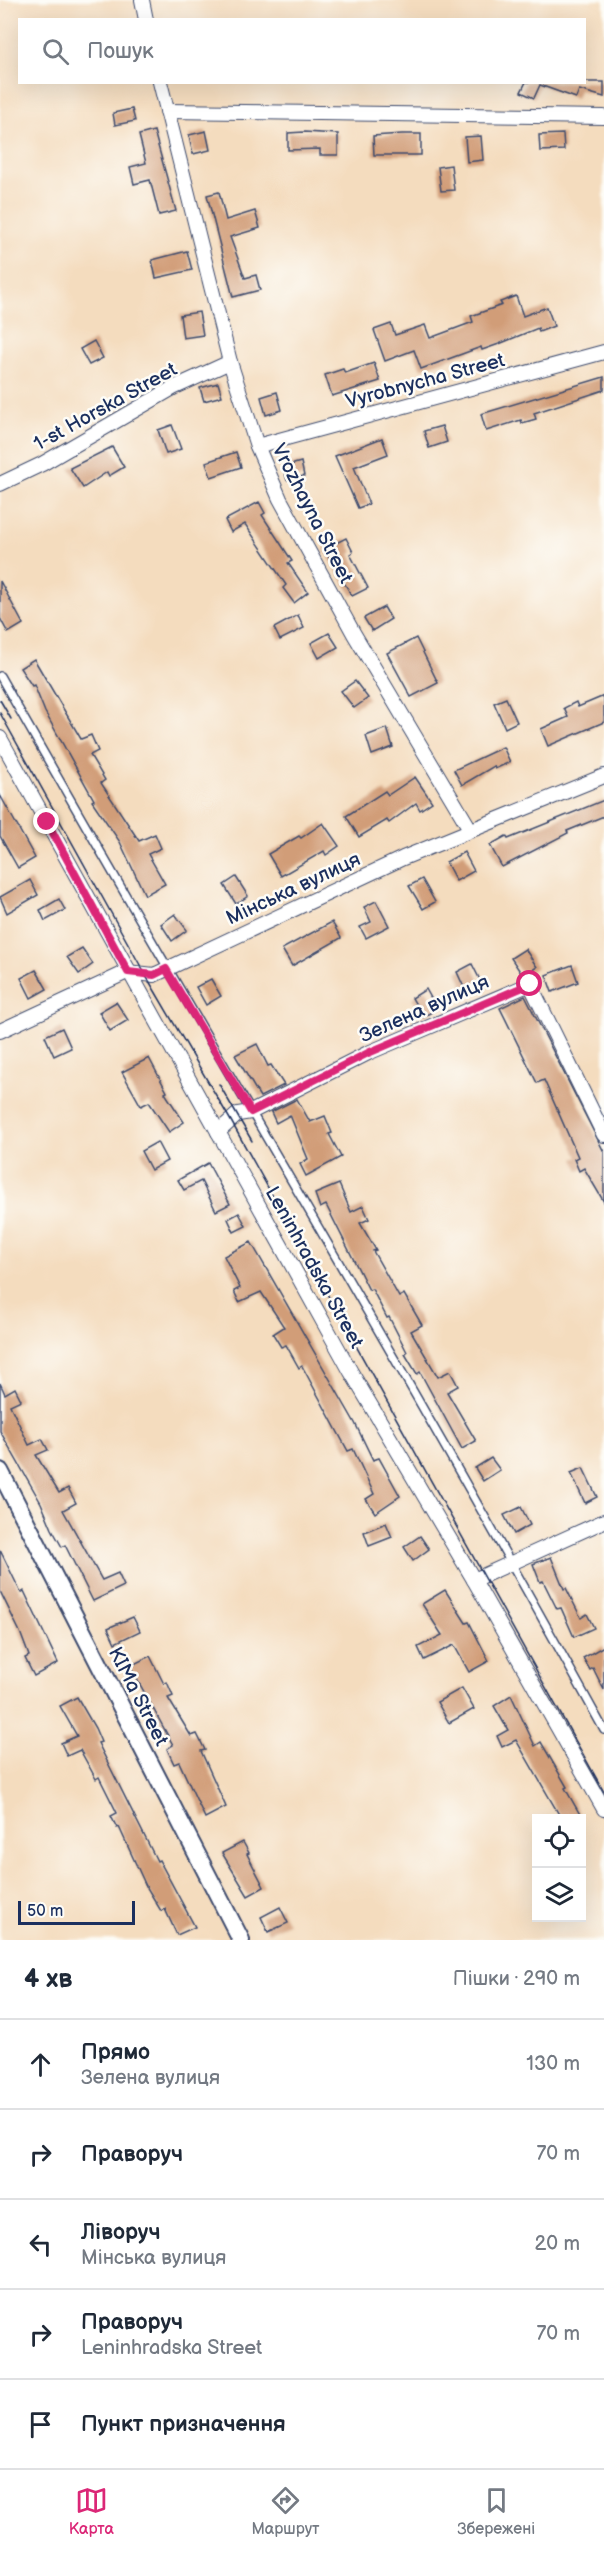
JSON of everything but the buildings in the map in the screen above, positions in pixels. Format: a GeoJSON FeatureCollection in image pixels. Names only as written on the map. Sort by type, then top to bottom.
{"type":"FeatureCollection","features":[{"type":"Feature","properties":{"kind":"street"},"geometry":{"type":"LineString","coordinates":[[142,0],[146,18]]}},
{"type":"Feature","properties":{"kind":"street","name":"Vrozhayna Street"},"geometry":{"type":"LineString","coordinates":[[160,84],[230,362],[257,446],[280,499],[354,634],[470,830]]}},
{"type":"Feature","properties":{"kind":"street"},"geometry":{"type":"LineString","coordinates":[[167,111],[604,117]]}},
{"type":"Feature","properties":{"kind":"street","name":"Vyrobnycha Street"},"geometry":{"type":"LineString","coordinates":[[257,446],[604,352]]}},
{"type":"Feature","properties":{"kind":"street","name":"1-st Horska Street"},"geometry":{"type":"LineString","coordinates":[[0,483],[42,464],[173,388],[230,362]]}},
{"type":"Feature","properties":{"kind":"street","name":"Leninhradska Street"},"geometry":{"type":"LineString","coordinates":[[0,738],[351,1372],[474,1580],[604,1809]]}},
{"type":"Feature","properties":{"kind":"street","name":"Мінська вулиця"},"geometry":{"type":"LineString","coordinates":[[0,1031],[128,972],[154,975],[470,830],[604,776]]}},
{"type":"Feature","properties":{"kind":"street","name":"Зелена вулиця"},"geometry":{"type":"LineString","coordinates":[[218,1132],[238,1114],[251,1112],[368,1053],[530,984],[604,1136]]}},
{"type":"Feature","properties":{"kind":"street","name":"KIMa Street"},"geometry":{"type":"LineString","coordinates":[[0,1471],[241,1940]]}},
{"type":"Feature","properties":{"kind":"street"},"geometry":{"type":"LineString","coordinates":[[474,1580],[604,1521]]}},
{"type":"Feature","properties":{"kind":"lane"},"geometry":{"type":"LineString","coordinates":[[0,676],[166,969],[512,1563],[604,1730]]}},
{"type":"Feature","properties":{"kind":"tram line"},"geometry":{"type":"LineString","coordinates":[[0,700],[11,719]]}},
{"type":"Feature","properties":{"kind":"tram line"},"geometry":{"type":"LineString","coordinates":[[0,713],[145,974],[231,1121],[604,1792]]}},
{"type":"Feature","properties":{"kind":"tram line"},"geometry":{"type":"LineString","coordinates":[[219,1084],[252,1141]]}},
{"type":"Feature","properties":{"kind":"route"},"geometry":{"type":"LineString","coordinates":[[47,822],[128,972],[154,975],[166,969],[251,1112],[368,1053],[530,984]]}}]}
